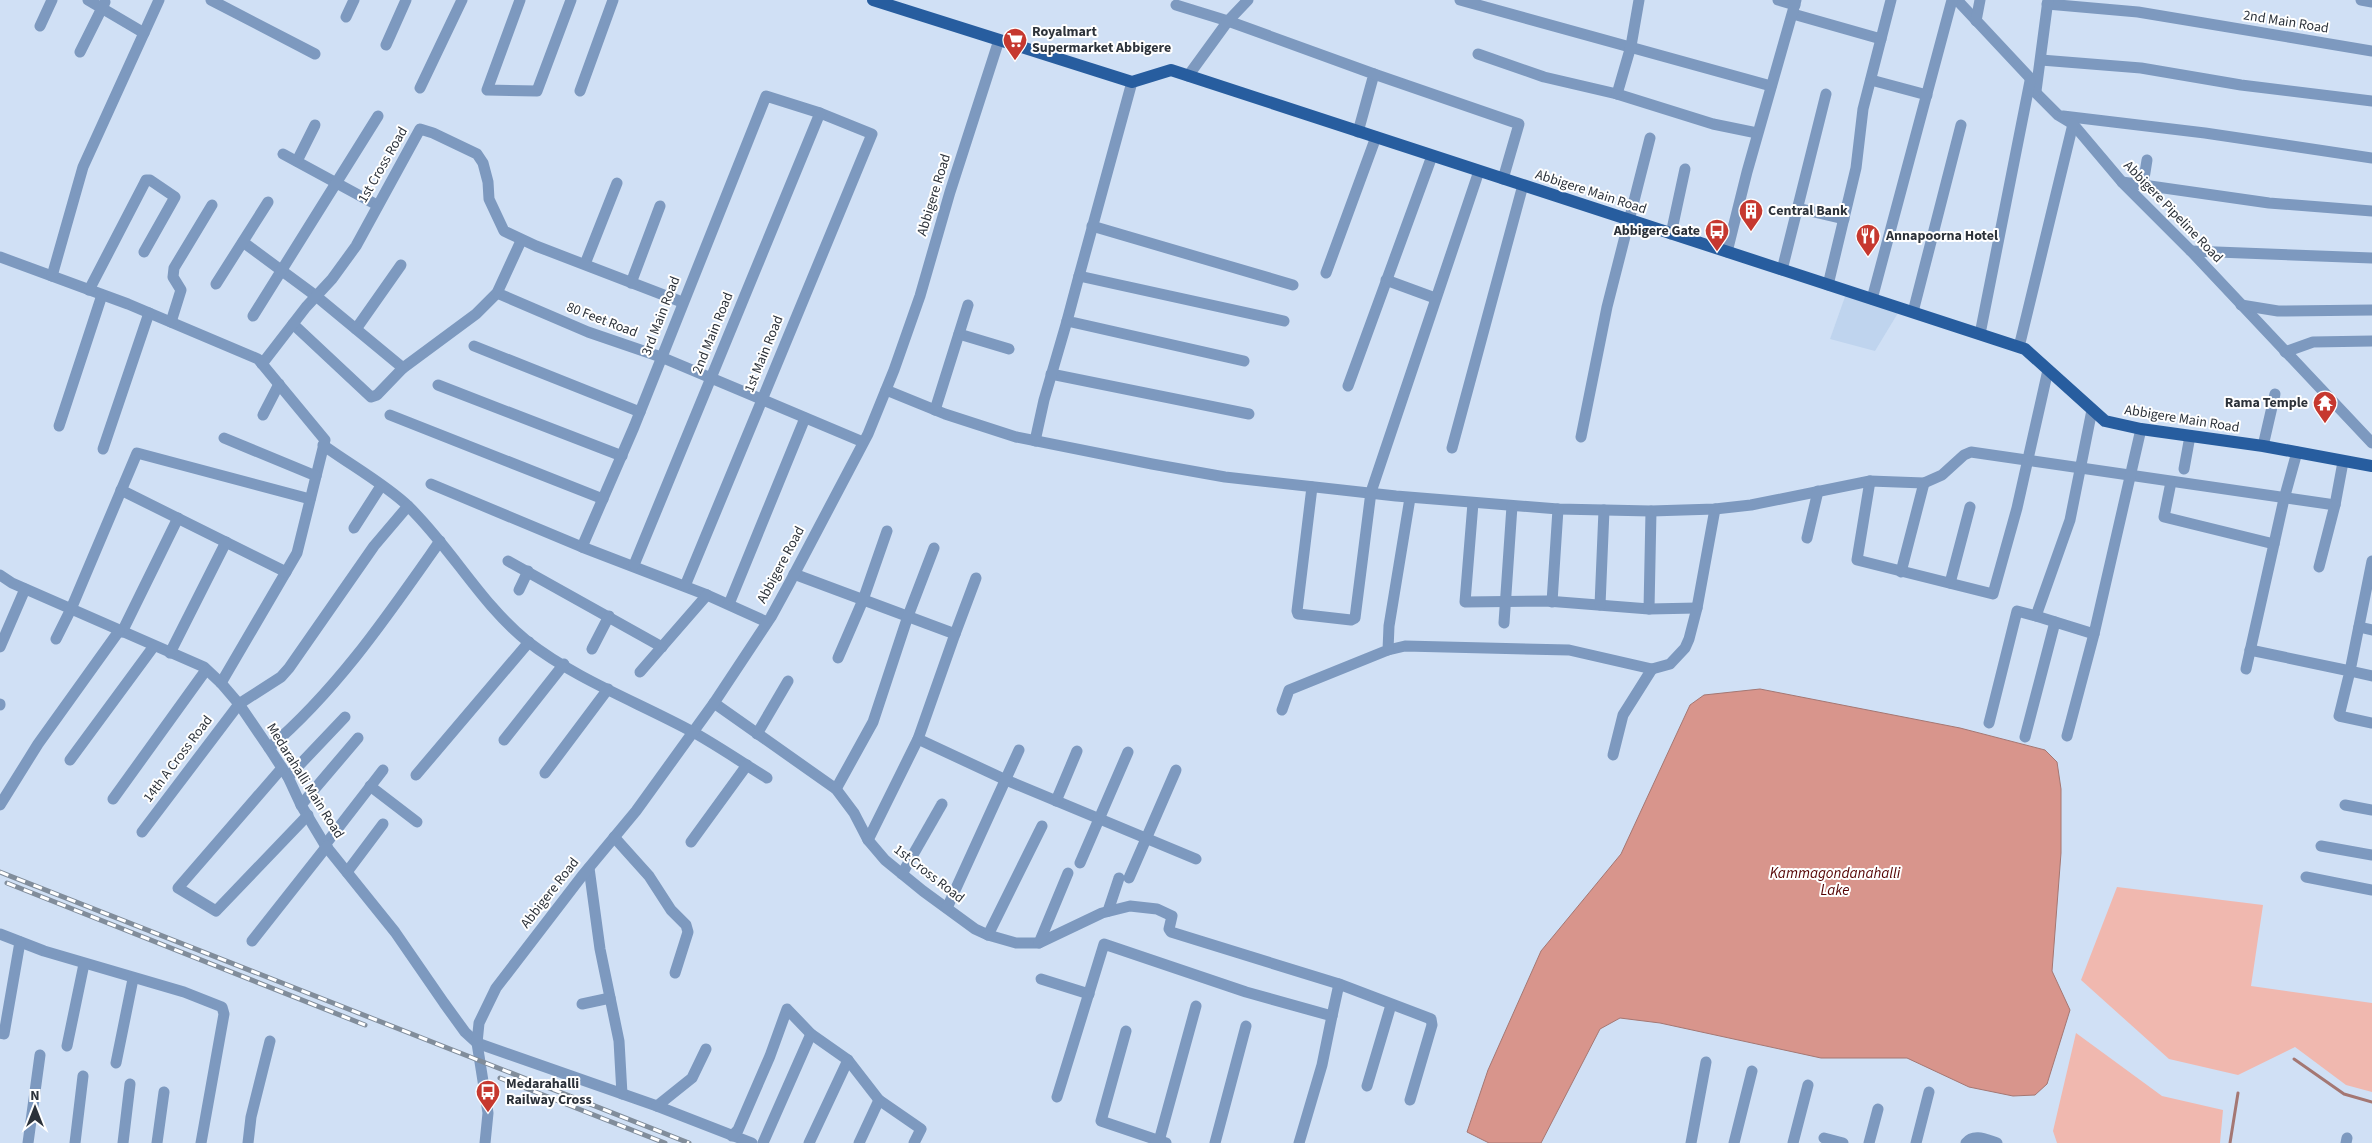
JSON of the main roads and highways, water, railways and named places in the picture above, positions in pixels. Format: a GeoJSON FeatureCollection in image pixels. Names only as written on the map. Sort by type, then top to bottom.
{"type":"FeatureCollection","features":[{"type":"Feature","properties":{"kind":"main road","name":"Abbigere Main Road"},"geometry":{"type":"LineString","coordinates":[[873,0],[1132,82],[1171,70],[2025,349],[2105,422],[2141,429],[2263,446],[2372,466]]}},
{"type":"Feature","properties":{"kind":"water","name":"Kammagondanahalli Lake"},"geometry":{"type":"Polygon","coordinates":[[[1760,689],[1960,728],[2045,750],[2057,762],[2061,789],[2061,853],[2052,971],[2070,1010],[2047,1084],[2035,1095],[2013,1096],[1969,1087],[1907,1058],[1821,1058],[1660,1023],[1620,1018],[1600,1029],[1541,1143],[1489,1143],[1467,1132],[1488,1070],[1541,951],[1621,854],[1690,705],[1704,695],[1760,689]]]}},
{"type":"Feature","properties":{"kind":"waterway"},"geometry":{"type":"LineString","coordinates":[[2294,1059],[2344,1094],[2372,1102]]}},
{"type":"Feature","properties":{"kind":"waterway"},"geometry":{"type":"LineString","coordinates":[[2230,1143],[2238,1093]]}},
{"type":"Feature","properties":{"kind":"railway"},"geometry":{"type":"LineString","coordinates":[[0,872],[689,1143]]}},
{"type":"Feature","properties":{"kind":"railway"},"geometry":{"type":"LineString","coordinates":[[7,883],[365,1025]]}},
{"type":"Feature","properties":{"kind":"railway"},"geometry":{"type":"LineString","coordinates":[[500,1078],[665,1143]]}},
{"type":"Feature","properties":{"kind":"place","name":"Royalmart Supermarket Abbigere"},"geometry":{"type":"Point","coordinates":[1015,61]}},
{"type":"Feature","properties":{"kind":"place","name":"Central Bank"},"geometry":{"type":"Point","coordinates":[1751,232]}},
{"type":"Feature","properties":{"kind":"place","name":"Abbigere Gate"},"geometry":{"type":"Point","coordinates":[1717,252]}},
{"type":"Feature","properties":{"kind":"place","name":"Annapoorna Hotel"},"geometry":{"type":"Point","coordinates":[1868,257]}},
{"type":"Feature","properties":{"kind":"place","name":"Rama Temple"},"geometry":{"type":"Point","coordinates":[2325,424]}},
{"type":"Feature","properties":{"kind":"place","name":"Medarahalli Railway Cross"},"geometry":{"type":"Point","coordinates":[488,1113]}}]}
